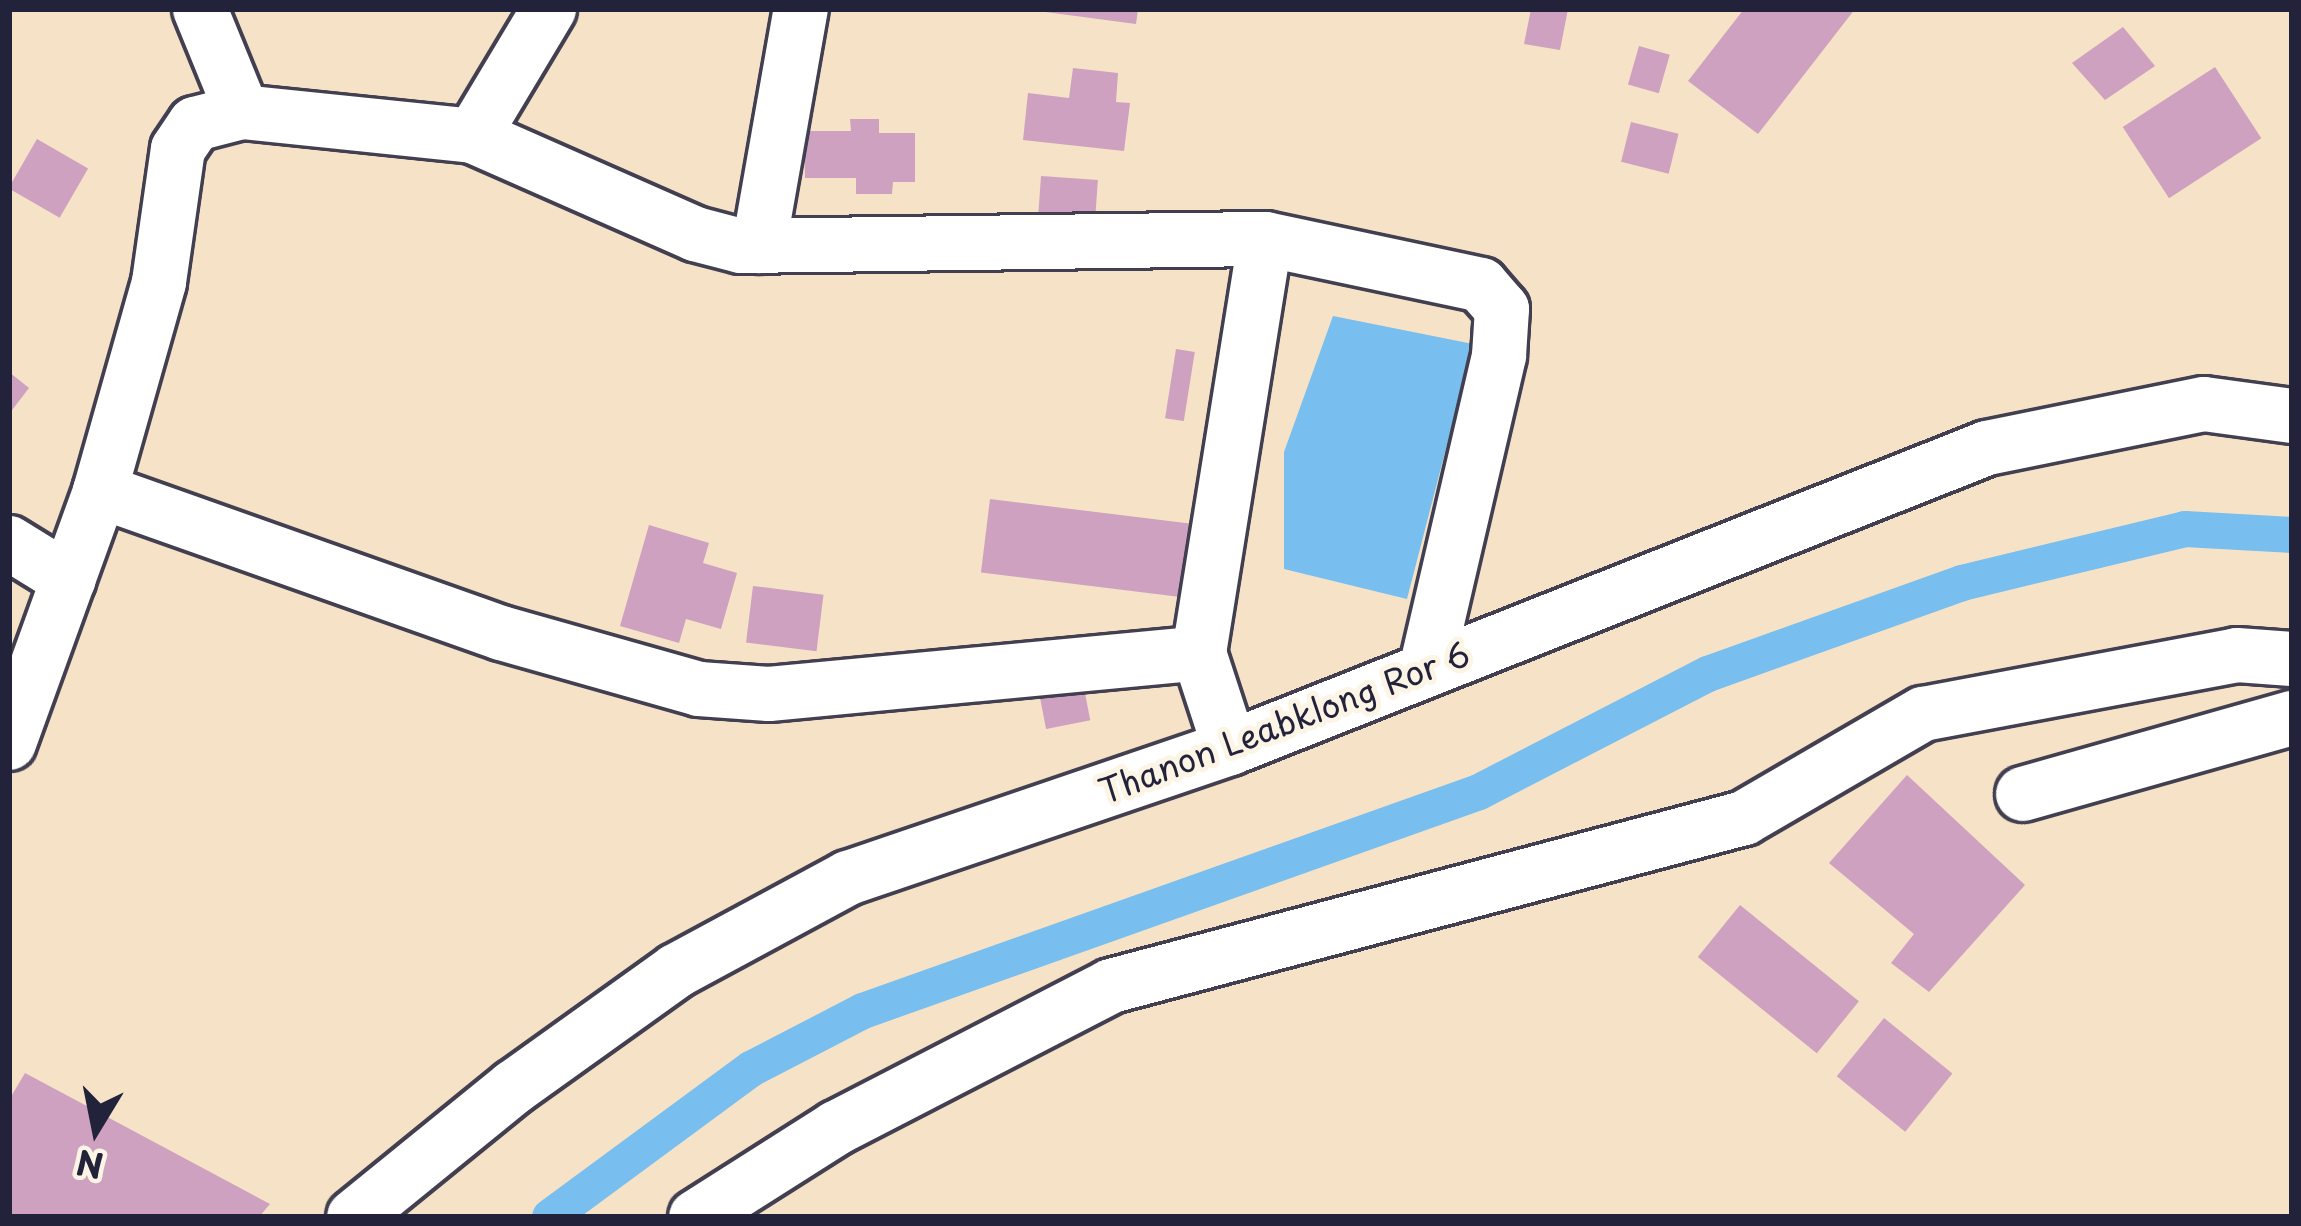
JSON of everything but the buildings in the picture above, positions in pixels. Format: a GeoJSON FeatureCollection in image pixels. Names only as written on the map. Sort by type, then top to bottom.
{"type":"FeatureCollection","features":[{"type":"Feature","properties":{"kind":"street"},"geometry":{"type":"LineString","coordinates":[[200,9],[242,112]]}},
{"type":"Feature","properties":{"kind":"street"},"geometry":{"type":"LineString","coordinates":[[473,136],[549,9]]}},
{"type":"Feature","properties":{"kind":"street"},"geometry":{"type":"LineString","coordinates":[[759,246],[801,9]]}},
{"type":"Feature","properties":{"kind":"street"},"geometry":{"type":"LineString","coordinates":[[9,743],[100,491],[159,282],[178,149],[195,124],[242,112],[473,136],[709,240],[759,246],[1264,239],[1481,286],[1502,310],[1499,356],[1426,670]]}},
{"type":"Feature","properties":{"kind":"street"},"geometry":{"type":"LineString","coordinates":[[1230,748],[1199,653],[1208,555],[1264,239]]}},
{"type":"Feature","properties":{"kind":"street","name":"Thanon Leabklong Ror 6"},"geometry":{"type":"LineString","coordinates":[[354,1217],[514,1087],[719,942],[848,878],[1230,748],[1987,448],[2204,404],[2292,416]]}},
{"type":"Feature","properties":{"kind":"street"},"geometry":{"type":"LineString","coordinates":[[100,491],[501,632],[698,689],[769,694],[1199,653]]}},
{"type":"Feature","properties":{"kind":"street"},"geometry":{"type":"LineString","coordinates":[[9,543],[69,580]]}},
{"type":"Feature","properties":{"kind":"street"},"geometry":{"type":"LineString","coordinates":[[696,1217],[836,1128],[1112,986],[1744,818],[1923,714],[2237,655],[2292,659]]}},
{"type":"Feature","properties":{"kind":"street"},"geometry":{"type":"LineString","coordinates":[[2023,794],[2292,718]]}},
{"type":"Feature","properties":{"kind":"water"},"geometry":{"type":"Polygon","coordinates":[[[1333,316],[1473,344],[1407,599],[1284,569],[1284,452],[1333,316]]]}},
{"type":"Feature","properties":{"kind":"waterway"},"geometry":{"type":"LineString","coordinates":[[550,1217],[751,1069],[863,1011],[1479,792],[1708,674],[1962,583],[2185,529],[2292,535]]}}]}
